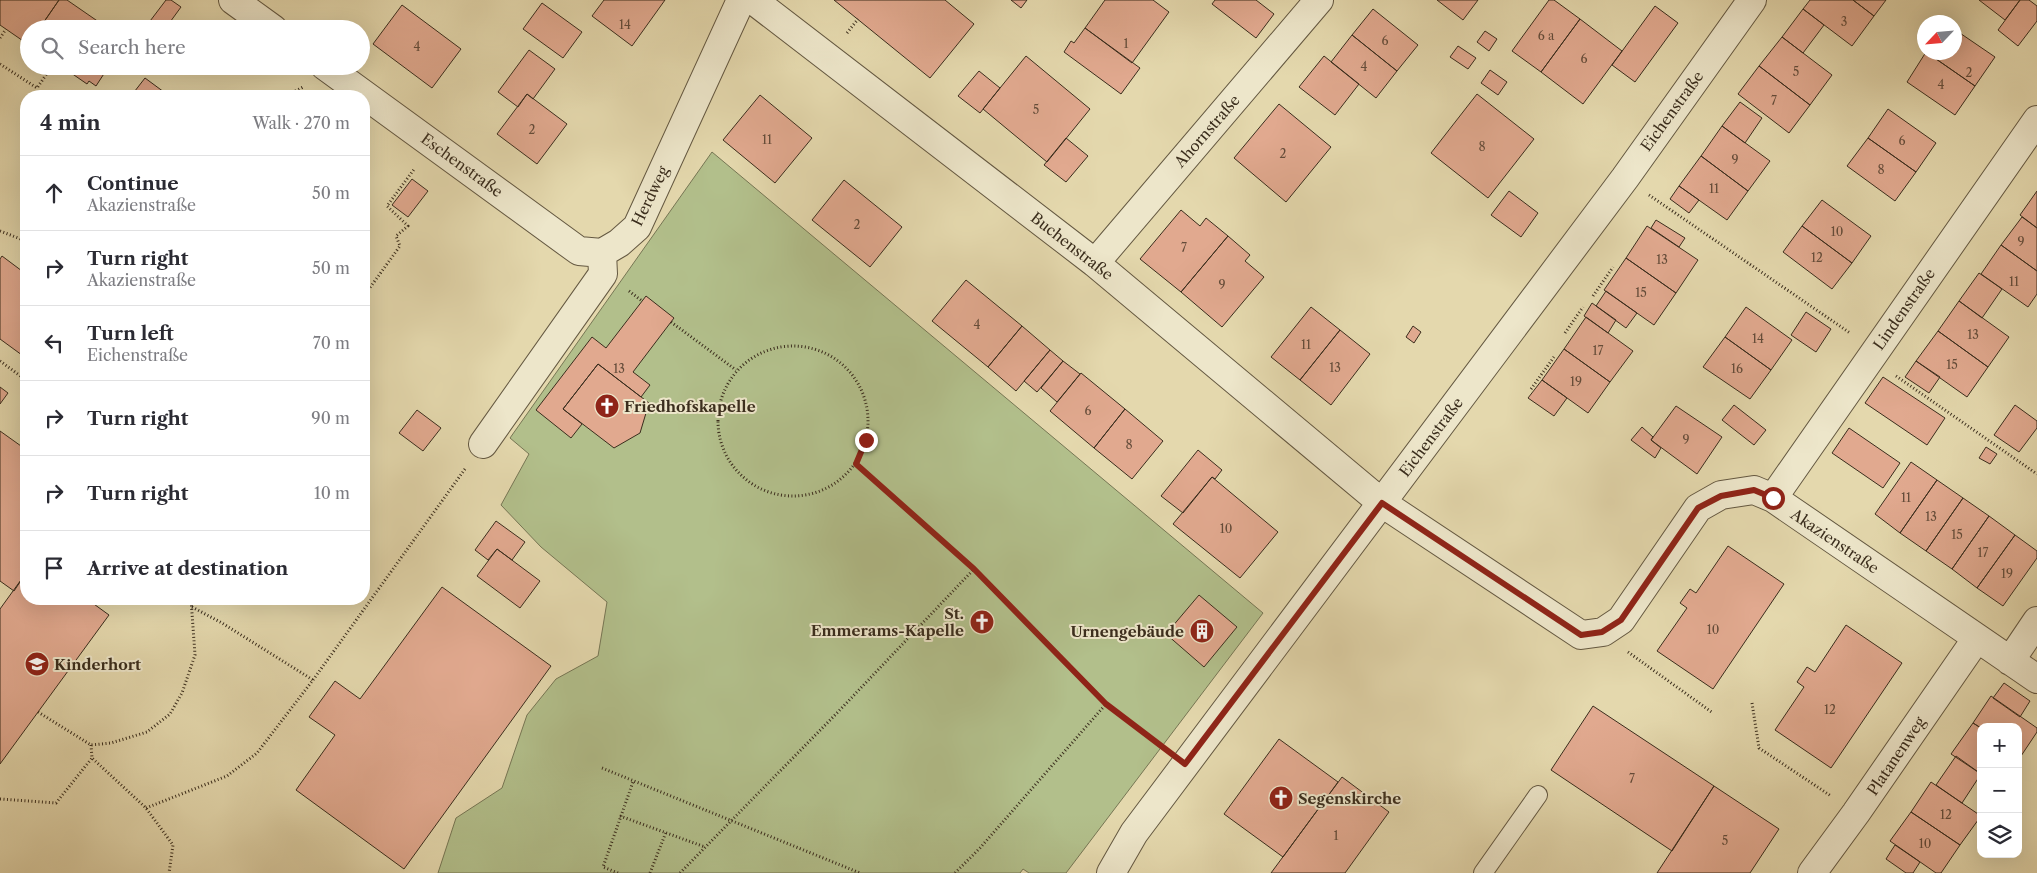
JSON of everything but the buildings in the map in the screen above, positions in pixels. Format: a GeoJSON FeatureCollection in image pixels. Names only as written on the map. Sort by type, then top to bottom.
{"type":"FeatureCollection","features":[{"type":"Feature","properties":{"kind":"street"},"geometry":{"type":"LineString","coordinates":[[233,0],[261,20]]}},
{"type":"Feature","properties":{"kind":"street","name":"Herdweg"},"geometry":{"type":"LineString","coordinates":[[602,253],[619,243],[637,228],[741,0]]}},
{"type":"Feature","properties":{"kind":"street","name":"Buchenstraße"},"geometry":{"type":"LineString","coordinates":[[753,0],[1095,263],[1382,503]]}},
{"type":"Feature","properties":{"kind":"street","name":"Ahornstraße"},"geometry":{"type":"LineString","coordinates":[[1095,263],[1319,0]]}},
{"type":"Feature","properties":{"kind":"street","name":"Eichenstraße"},"geometry":{"type":"LineString","coordinates":[[1117,871],[1134,833],[1624,178],[1752,0]]}},
{"type":"Feature","properties":{"kind":"street","name":"Eschenstraße"},"geometry":{"type":"LineString","coordinates":[[337,75],[358,90]]}},
{"type":"Feature","properties":{"kind":"street","name":"Eschenstraße"},"geometry":{"type":"LineString","coordinates":[[370,98],[579,251],[602,253]]}},
{"type":"Feature","properties":{"kind":"street","name":"Lindenstraße"},"geometry":{"type":"LineString","coordinates":[[1773,498],[2037,120]]}},
{"type":"Feature","properties":{"kind":"street"},"geometry":{"type":"LineString","coordinates":[[483,444],[603,274],[602,253]]}},
{"type":"Feature","properties":{"kind":"street","name":"Akazienstraße"},"geometry":{"type":"LineString","coordinates":[[1602,632],[1621,620],[1698,508],[1721,496],[1754,490],[1773,498],[2037,680]]}},
{"type":"Feature","properties":{"kind":"street"},"geometry":{"type":"LineString","coordinates":[[1382,503],[1581,635],[1602,632]]}},
{"type":"Feature","properties":{"kind":"street"},"geometry":{"type":"LineString","coordinates":[[2010,661],[2037,621]]}},
{"type":"Feature","properties":{"kind":"street","name":"Platanenweg"},"geometry":{"type":"LineString","coordinates":[[1812,873],[1856,813],[1976,638]]}},
{"type":"Feature","properties":{"kind":"lane"},"geometry":{"type":"LineString","coordinates":[[1483,873],[1538,795]]}},
{"type":"Feature","properties":{"kind":"path"},"geometry":{"type":"LineString","coordinates":[[0,38],[6,29]]}},
{"type":"Feature","properties":{"kind":"path"},"geometry":{"type":"LineString","coordinates":[[0,64],[37,88],[46,75]]}},
{"type":"Feature","properties":{"kind":"path"},"geometry":{"type":"LineString","coordinates":[[370,288],[400,246],[396,236],[408,226],[387,206],[433,144]]}},
{"type":"Feature","properties":{"kind":"path"},"geometry":{"type":"LineString","coordinates":[[1624,178],[1856,338],[1870,357],[2037,474]]}},
{"type":"Feature","properties":{"kind":"path"},"geometry":{"type":"LineString","coordinates":[[0,231],[20,239]]}},
{"type":"Feature","properties":{"kind":"path"},"geometry":{"type":"LineString","coordinates":[[1593,296],[1613,268]]}},
{"type":"Feature","properties":{"kind":"path"},"geometry":{"type":"LineString","coordinates":[[1564,332],[1583,307]]}},
{"type":"Feature","properties":{"kind":"path"},"geometry":{"type":"LineString","coordinates":[[671,322],[736,370]]}},
{"type":"Feature","properties":{"kind":"path"},"geometry":{"type":"LineString","coordinates":[[779,346],[805,346],[829,354],[849,369],[863,391],[869,415],[866,440],[856,464],[839,482],[817,493],[792,497],[768,493],[746,481],[730,463],[719,440],[717,416],[723,392],[736,370],[756,354],[779,346]]}},
{"type":"Feature","properties":{"kind":"path"},"geometry":{"type":"LineString","coordinates":[[1531,389],[1554,357]]}},
{"type":"Feature","properties":{"kind":"path"},"geometry":{"type":"LineString","coordinates":[[0,361],[20,376]]}},
{"type":"Feature","properties":{"kind":"path"},"geometry":{"type":"LineString","coordinates":[[370,601],[483,444]]}},
{"type":"Feature","properties":{"kind":"path"},"geometry":{"type":"LineString","coordinates":[[856,464],[974,569],[1106,704],[1185,764]]}},
{"type":"Feature","properties":{"kind":"path"},"geometry":{"type":"LineString","coordinates":[[680,873],[838,713],[974,569]]}},
{"type":"Feature","properties":{"kind":"path"},"geometry":{"type":"LineString","coordinates":[[146,808],[227,776],[257,753],[367,605]]}},
{"type":"Feature","properties":{"kind":"path"},"geometry":{"type":"LineString","coordinates":[[191,606],[222,623],[313,680]]}},
{"type":"Feature","properties":{"kind":"path"},"geometry":{"type":"LineString","coordinates":[[38,712],[91,745],[110,744],[147,732],[170,714],[182,693],[194,655],[191,606]]}},
{"type":"Feature","properties":{"kind":"path"},"geometry":{"type":"LineString","coordinates":[[1602,632],[1713,713]]}},
{"type":"Feature","properties":{"kind":"path"},"geometry":{"type":"LineString","coordinates":[[1752,703],[1759,748],[1856,813]]}},
{"type":"Feature","properties":{"kind":"path"},"geometry":{"type":"LineString","coordinates":[[955,873],[980,848],[1106,704]]}},
{"type":"Feature","properties":{"kind":"path"},"geometry":{"type":"LineString","coordinates":[[91,745],[92,758],[146,808],[173,845],[169,873]]}},
{"type":"Feature","properties":{"kind":"path"},"geometry":{"type":"LineString","coordinates":[[0,799],[56,802],[92,758]]}},
{"type":"Feature","properties":{"kind":"path"},"geometry":{"type":"LineString","coordinates":[[602,768],[632,782],[860,873]]}},
{"type":"Feature","properties":{"kind":"path"},"geometry":{"type":"LineString","coordinates":[[618,873],[603,868],[632,782]]}},
{"type":"Feature","properties":{"kind":"path"},"geometry":{"type":"LineString","coordinates":[[620,816],[705,847]]}},
{"type":"Feature","properties":{"kind":"path"},"geometry":{"type":"LineString","coordinates":[[650,873],[666,832]]}},
{"type":"Feature","properties":{"kind":"green space"},"geometry":{"type":"Polygon","coordinates":[[[712,152],[1263,613],[1066,873],[1029,873],[1023,869],[1020,873],[438,873],[456,818],[502,788],[527,715],[556,679],[598,656],[607,602],[541,547],[501,505],[529,454],[510,438],[712,152]]]}},
{"type":"Feature","properties":{"kind":"place","name":"Friedhofskapelle"},"geometry":{"type":"Point","coordinates":[607,406]}},
{"type":"Feature","properties":{"kind":"place","name":"St. Emmerams-Kapelle"},"geometry":{"type":"Point","coordinates":[982,622]}},
{"type":"Feature","properties":{"kind":"place","name":"Urnengebäude"},"geometry":{"type":"Point","coordinates":[1202,631]}},
{"type":"Feature","properties":{"kind":"place","name":"Kinderhort"},"geometry":{"type":"Point","coordinates":[37,664]}},
{"type":"Feature","properties":{"kind":"place","name":"Segenskirche"},"geometry":{"type":"Point","coordinates":[1281,798]}},
{"type":"Feature","properties":{"kind":"route"},"geometry":{"type":"LineString","coordinates":[[866,440],[856,464],[974,569],[1106,704],[1185,764],[1382,503],[1581,635],[1602,632],[1621,620],[1698,508],[1721,496],[1754,490],[1773,498]]}}]}
